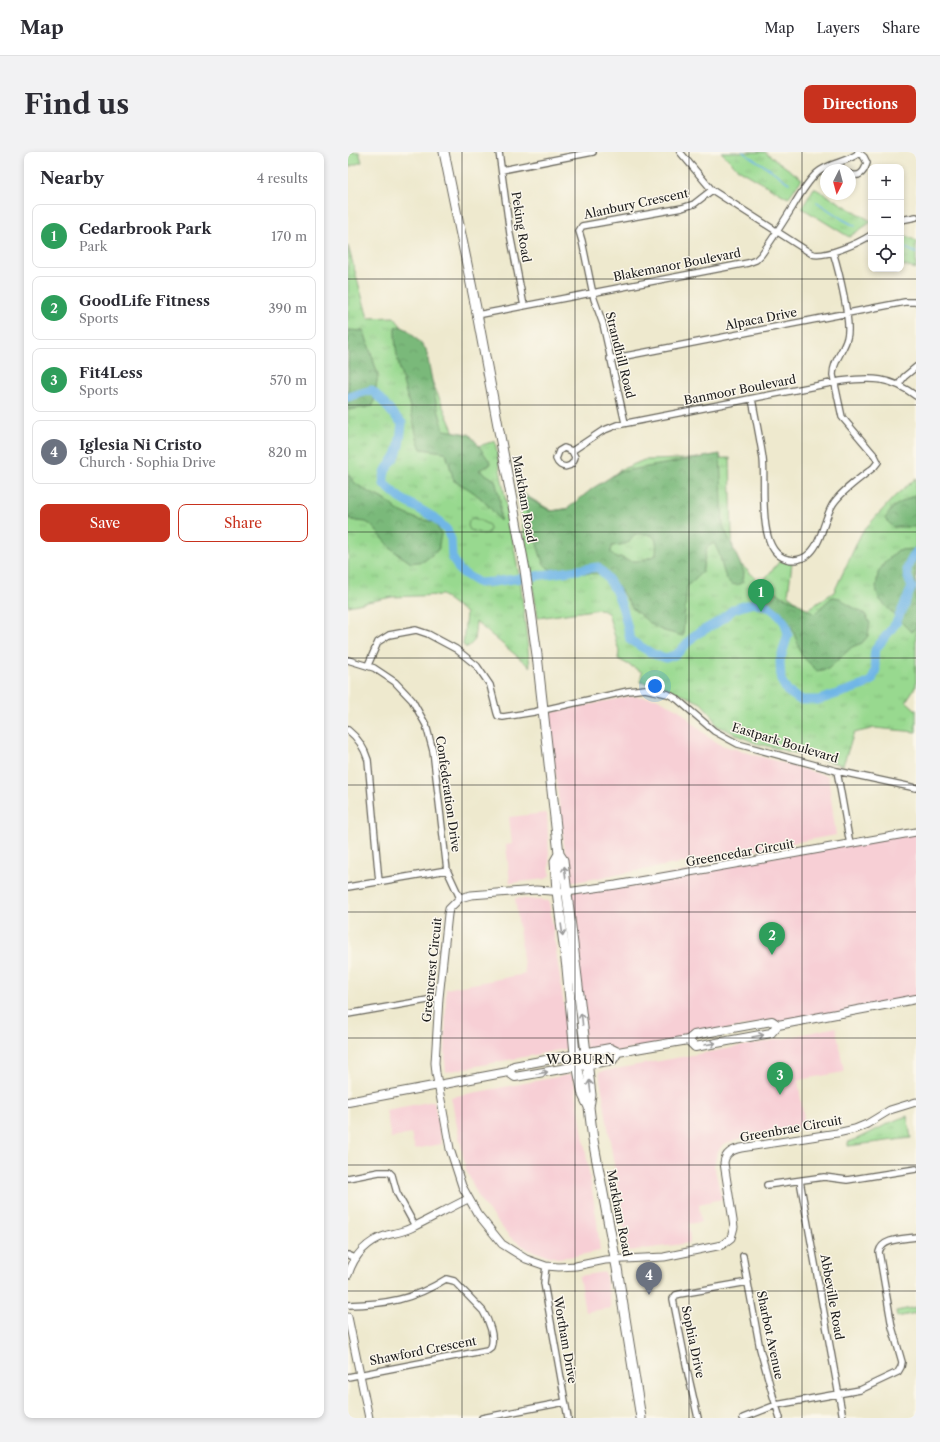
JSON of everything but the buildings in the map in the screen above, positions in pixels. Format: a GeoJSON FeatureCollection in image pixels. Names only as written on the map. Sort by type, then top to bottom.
{"type":"FeatureCollection","features":[{"type":"Feature","properties":{"kind":"main road","name":"Markham Road"},"geometry":{"type":"LineString","coordinates":[[444,152],[477,315],[528,589],[537,655],[559,854],[564,860],[588,1065],[591,1095],[589,1107],[593,1140],[615,1260],[641,1418]]}},
{"type":"Feature","properties":{"kind":"main road","name":"Markham Road"},"geometry":{"type":"LineString","coordinates":[[559,854],[555,861],[557,891],[567,968],[575,1054],[583,1095],[589,1107]]}},
{"type":"Feature","properties":{"kind":"main road"},"geometry":{"type":"LineString","coordinates":[[688,1040],[696,1047],[771,1033],[778,1025],[916,1000]]}},
{"type":"Feature","properties":{"kind":"main road"},"geometry":{"type":"LineString","coordinates":[[348,1102],[508,1072],[514,1066],[575,1054],[610,1048],[618,1052],[688,1040],[694,1034],[772,1021],[778,1025]]}},
{"type":"Feature","properties":{"kind":"main road"},"geometry":{"type":"LineString","coordinates":[[508,1072],[515,1077],[588,1065],[613,1060],[618,1052]]}},
{"type":"Feature","properties":{"kind":"street","name":"Peking Road"},"geometry":{"type":"LineString","coordinates":[[499,152],[510,234],[524,306]]}},
{"type":"Feature","properties":{"kind":"street"},"geometry":{"type":"LineString","coordinates":[[502,170],[593,152]]}},
{"type":"Feature","properties":{"kind":"street"},"geometry":{"type":"LineString","coordinates":[[680,152],[712,190],[812,254],[818,256],[833,252],[869,236]]}},
{"type":"Feature","properties":{"kind":"street","name":"Blakemanor Boulevard"},"geometry":{"type":"LineString","coordinates":[[835,164],[859,153],[864,157],[867,163],[865,170],[861,174],[856,175]]}},
{"type":"Feature","properties":{"kind":"street","name":"Blakemanor Boulevard"},"geometry":{"type":"LineString","coordinates":[[477,315],[748,263],[756,260],[762,255],[804,188],[820,171]]}},
{"type":"Feature","properties":{"kind":"street","name":"Alanbury Crescent"},"geometry":{"type":"LineString","coordinates":[[592,293],[579,231],[582,226],[682,208],[694,204],[712,190]]}},
{"type":"Feature","properties":{"kind":"street"},"geometry":{"type":"LineString","coordinates":[[904,219],[916,217]]}},
{"type":"Feature","properties":{"kind":"street"},"geometry":{"type":"LineString","coordinates":[[752,399],[763,460],[765,524],[769,543],[774,552],[781,558],[790,560],[798,559],[810,553],[815,546],[833,504],[878,462],[875,456],[842,417],[833,368],[845,344],[849,331],[833,252]]}},
{"type":"Feature","properties":{"kind":"street","name":"Strandhill Road"},"geometry":{"type":"LineString","coordinates":[[592,293],[603,324],[625,423]]}},
{"type":"Feature","properties":{"kind":"street","name":"Alpaca Drive"},"geometry":{"type":"LineString","coordinates":[[610,359],[846,313],[906,302],[916,302]]}},
{"type":"Feature","properties":{"kind":"street"},"geometry":{"type":"LineString","coordinates":[[899,384],[904,377],[916,367]]}},
{"type":"Feature","properties":{"kind":"street","name":"Banmoor Boulevard"},"geometry":{"type":"LineString","coordinates":[[572,451],[602,430],[625,423],[858,379],[873,379],[899,384],[916,396]]}},
{"type":"Feature","properties":{"kind":"street","name":"Eastpark Boulevard"},"geometry":{"type":"LineString","coordinates":[[368,666],[378,642],[389,635],[412,631],[422,632],[456,649],[477,666],[490,686],[498,716],[503,717],[543,710],[645,689],[668,694],[677,699],[714,731],[738,744],[837,771],[916,788]]}},
{"type":"Feature","properties":{"kind":"street","name":"Confederation Drive"},"geometry":{"type":"LineString","coordinates":[[348,660],[368,666],[382,673],[402,689],[412,700],[426,725],[433,751],[447,870],[460,898]]}},
{"type":"Feature","properties":{"kind":"street"},"geometry":{"type":"LineString","coordinates":[[348,730],[360,742],[368,760],[379,882]]}},
{"type":"Feature","properties":{"kind":"street"},"geometry":{"type":"LineString","coordinates":[[837,771],[850,844]]}},
{"type":"Feature","properties":{"kind":"street","name":"Greencedar Circuit"},"geometry":{"type":"LineString","coordinates":[[567,892],[656,879],[916,832]]}},
{"type":"Feature","properties":{"kind":"street"},"geometry":{"type":"LineString","coordinates":[[348,887],[447,870]]}},
{"type":"Feature","properties":{"kind":"street"},"geometry":{"type":"LineString","coordinates":[[460,898],[487,893],[536,890],[567,892]]}},
{"type":"Feature","properties":{"kind":"street","name":"Greencrest Circuit"},"geometry":{"type":"LineString","coordinates":[[460,898],[452,906],[448,914],[439,998],[435,1063],[454,1165],[468,1199],[477,1213],[502,1244],[526,1259],[546,1266],[576,1266],[615,1260]]}},
{"type":"Feature","properties":{"kind":"street"},"geometry":{"type":"LineString","coordinates":[[348,1014],[439,998]]}},
{"type":"Feature","properties":{"kind":"street","name":"Greenbrae Circuit"},"geometry":{"type":"LineString","coordinates":[[615,1260],[664,1257],[687,1253],[722,1245],[729,1240],[734,1231],[734,1222],[724,1163],[726,1156],[731,1151],[741,1148],[855,1129],[867,1124],[890,1110],[916,1102]]}},
{"type":"Feature","properties":{"kind":"street"},"geometry":{"type":"LineString","coordinates":[[767,1185],[824,1177],[847,1180],[916,1169]]}},
{"type":"Feature","properties":{"kind":"street"},"geometry":{"type":"LineString","coordinates":[[348,1178],[379,1172],[389,1172],[392,1175],[395,1189],[415,1226]]}},
{"type":"Feature","properties":{"kind":"street","name":"Abbeville Road"},"geometry":{"type":"LineString","coordinates":[[800,1180],[843,1418]]}},
{"type":"Feature","properties":{"kind":"street"},"geometry":{"type":"LineString","coordinates":[[348,1275],[355,1258],[362,1250],[375,1240],[415,1226],[468,1199]]}},
{"type":"Feature","properties":{"kind":"street"},"geometry":{"type":"LineString","coordinates":[[743,1418],[776,1405],[864,1388],[897,1373],[902,1362],[892,1327],[879,1252],[881,1246],[886,1242],[916,1236]]}},
{"type":"Feature","properties":{"kind":"street"},"geometry":{"type":"LineString","coordinates":[[348,1255],[355,1258]]}},
{"type":"Feature","properties":{"kind":"street","name":"Sharbot Avenue"},"geometry":{"type":"LineString","coordinates":[[743,1256],[760,1349],[772,1396],[780,1418]]}},
{"type":"Feature","properties":{"kind":"street","name":"Wortham Drive"},"geometry":{"type":"LineString","coordinates":[[546,1266],[544,1283],[568,1418]]}},
{"type":"Feature","properties":{"kind":"street","name":"Shawford Crescent"},"geometry":{"type":"LineString","coordinates":[[348,1304],[371,1305],[400,1300],[423,1292],[446,1280],[454,1281],[483,1311],[486,1316],[493,1342],[491,1348],[487,1350],[359,1375]]}},
{"type":"Feature","properties":{"kind":"street","name":"Sophia Drive"},"geometry":{"type":"LineString","coordinates":[[698,1418],[673,1299],[676,1295],[684,1293],[748,1282]]}},
{"type":"Feature","properties":{"kind":"street"},"geometry":{"type":"LineString","coordinates":[[348,1317],[369,1418]]}},
{"type":"Feature","properties":{"kind":"street"},"geometry":{"type":"LineString","coordinates":[[348,1377],[359,1375]]}},
{"type":"Feature","properties":{"kind":"street"},"geometry":{"type":"LineString","coordinates":[[482,1418],[565,1402]]}},
{"type":"Feature","properties":{"kind":"shaded area"},"geometry":{"type":"Polygon","coordinates":[[[631,696],[656,698],[679,710],[708,737],[721,745],[828,776],[836,835],[576,882],[570,881],[565,853],[548,713],[631,696]]]}},
{"type":"Feature","properties":{"kind":"shaded area"},"geometry":{"type":"Polygon","coordinates":[[[547,813],[550,875],[546,879],[510,883],[506,845],[512,844],[509,817],[547,813]]]}},
{"type":"Feature","properties":{"kind":"shaded area"},"geometry":{"type":"Polygon","coordinates":[[[916,832],[916,999],[778,1025],[771,1021],[618,1052],[610,1048],[586,1053],[567,892],[916,832]]]}},
{"type":"Feature","properties":{"kind":"shaded area"},"geometry":{"type":"Polygon","coordinates":[[[515,898],[549,901],[570,1048],[446,1072],[446,989],[525,974],[515,898]]]}},
{"type":"Feature","properties":{"kind":"shaded area"},"geometry":{"type":"Polygon","coordinates":[[[836,1027],[844,1072],[798,1080],[805,1126],[739,1139],[723,1144],[717,1153],[714,1166],[722,1199],[699,1204],[701,1222],[689,1224],[690,1243],[628,1251],[599,1072],[791,1037],[836,1027]]]}},
{"type":"Feature","properties":{"kind":"shaded area"},"geometry":{"type":"Polygon","coordinates":[[[573,1074],[597,1221],[600,1251],[557,1258],[529,1250],[510,1237],[481,1202],[466,1170],[451,1097],[573,1074]]]}},
{"type":"Feature","properties":{"kind":"shaded area"},"geometry":{"type":"Polygon","coordinates":[[[434,1101],[442,1144],[415,1149],[411,1134],[391,1138],[386,1110],[434,1101]]]}},
{"type":"Feature","properties":{"kind":"shaded area"},"geometry":{"type":"Polygon","coordinates":[[[605,1272],[611,1308],[585,1312],[579,1276],[605,1272]]]}},
{"type":"Feature","properties":{"kind":"green space"},"geometry":{"type":"Polygon","coordinates":[[[348,152],[359,152],[362,162],[348,167],[348,152]]]}},
{"type":"Feature","properties":{"kind":"green space"},"geometry":{"type":"Polygon","coordinates":[[[721,152],[765,152],[802,179],[788,198],[738,169],[721,152]]]}},
{"type":"Feature","properties":{"kind":"green space"},"geometry":{"type":"Polygon","coordinates":[[[814,188],[820,191],[820,200],[835,200],[868,219],[868,224],[849,237],[802,208],[814,188]]]}},
{"type":"Feature","properties":{"kind":"green space"},"geometry":{"type":"Polygon","coordinates":[[[904,235],[916,241],[916,269],[904,266],[904,235]]]}},
{"type":"Feature","properties":{"kind":"green space"},"geometry":{"type":"Polygon","coordinates":[[[348,246],[368,318],[394,317],[417,346],[462,451],[495,441],[521,586],[530,667],[476,622],[474,641],[467,648],[463,645],[466,613],[442,595],[392,597],[348,606],[348,246]]]}},
{"type":"Feature","properties":{"kind":"green space"},"geometry":{"type":"Polygon","coordinates":[[[400,326],[408,330],[426,349],[436,402],[444,430],[469,434],[490,462],[490,465],[479,470],[495,480],[500,500],[500,521],[491,508],[480,498],[454,481],[446,453],[421,449],[400,372],[396,351],[395,328],[400,326]]]}},
{"type":"Feature","properties":{"kind":"green space"},"geometry":{"type":"Polygon","coordinates":[[[348,330],[364,331],[378,375],[373,406],[348,410],[348,330]]]}},
{"type":"Feature","properties":{"kind":"green space"},"geometry":{"type":"Polygon","coordinates":[[[720,454],[723,526],[744,572],[743,582],[737,585],[729,582],[724,573],[719,553],[714,543],[707,547],[702,572],[687,586],[683,636],[655,627],[633,609],[617,585],[602,574],[557,572],[548,568],[543,563],[523,501],[523,495],[550,511],[567,509],[593,488],[619,472],[720,454]],[[635,534],[628,543],[612,546],[611,552],[616,558],[620,557],[638,561],[656,555],[655,539],[651,535],[635,534]]]}},
{"type":"Feature","properties":{"kind":"green space"},"geometry":{"type":"Polygon","coordinates":[[[730,458],[734,558],[761,583],[780,561],[792,563],[788,595],[807,610],[834,592],[862,532],[895,496],[916,478],[916,686],[906,701],[916,710],[916,732],[875,728],[854,733],[843,765],[755,743],[716,725],[712,715],[701,703],[663,686],[640,682],[642,672],[618,659],[619,651],[608,613],[600,609],[538,618],[517,490],[552,511],[569,508],[620,470],[644,460],[730,458]]]}},
{"type":"Feature","properties":{"kind":"green space"},"geometry":{"type":"Polygon","coordinates":[[[348,474],[355,483],[387,501],[397,510],[417,519],[435,522],[441,534],[438,550],[424,561],[411,563],[394,551],[371,525],[366,522],[348,518],[348,474]]]}},
{"type":"Feature","properties":{"kind":"green space"},"geometry":{"type":"Polygon","coordinates":[[[916,494],[916,525],[913,527],[893,527],[885,519],[893,507],[916,494]]]}},
{"type":"Feature","properties":{"kind":"green space"},"geometry":{"type":"Polygon","coordinates":[[[472,518],[489,525],[490,529],[488,533],[483,534],[470,530],[468,526],[469,521],[472,518]]]}},
{"type":"Feature","properties":{"kind":"green space"},"geometry":{"type":"Polygon","coordinates":[[[916,549],[916,628],[911,632],[879,599],[876,588],[878,573],[885,562],[898,550],[916,549]]]}},
{"type":"Feature","properties":{"kind":"green space"},"geometry":{"type":"Polygon","coordinates":[[[760,592],[777,592],[783,597],[797,602],[814,614],[832,597],[840,598],[847,604],[865,614],[870,623],[868,636],[862,643],[852,647],[828,669],[817,671],[802,656],[791,625],[785,619],[763,606],[760,601],[760,592]]]}},
{"type":"Feature","properties":{"kind":"green space"},"geometry":{"type":"Polygon","coordinates":[[[907,1116],[911,1138],[848,1146],[848,1142],[907,1116]]]}},
{"type":"Feature","properties":{"kind":"green space"},"geometry":{"type":"Polygon","coordinates":[[[916,1307],[916,1313],[897,1317],[896,1311],[916,1307]]]}},
{"type":"Feature","properties":{"kind":"waterway"},"geometry":{"type":"LineString","coordinates":[[743,152],[789,183]]}},
{"type":"Feature","properties":{"kind":"waterway"},"geometry":{"type":"LineString","coordinates":[[817,202],[855,226]]}},
{"type":"Feature","properties":{"kind":"waterway"},"geometry":{"type":"LineString","coordinates":[[904,247],[916,253]]}},
{"type":"Feature","properties":{"kind":"waterway"},"geometry":{"type":"LineString","coordinates":[[348,397],[371,390],[402,423],[396,455],[384,474],[384,484],[400,498],[435,518],[447,530],[451,539],[452,557],[460,571],[479,583],[598,567],[611,583],[620,601],[630,640],[653,654],[666,658],[677,654],[695,635],[718,622],[734,609],[753,603],[768,606],[778,614],[785,623],[788,634],[780,661],[781,680],[787,691],[800,700],[819,700],[864,685],[872,680],[876,669],[874,658],[875,650],[896,623],[912,587],[907,569],[916,552]]}},
{"type":"Feature","properties":{"kind":"place","name":"Cedarbrook Park"},"geometry":{"type":"Point","coordinates":[761,612]}},
{"type":"Feature","properties":{"kind":"place","name":"GoodLife Fitness"},"geometry":{"type":"Point","coordinates":[772,955]}},
{"type":"Feature","properties":{"kind":"place","name":"Fit4Less"},"geometry":{"type":"Point","coordinates":[780,1095]}},
{"type":"Feature","properties":{"kind":"place","name":"Iglesia Ni Cristo"},"geometry":{"type":"Point","coordinates":[649,1295]}},
{"type":"Feature","properties":{"kind":"district","name":"WOBURN"},"geometry":{"type":"Point","coordinates":[581,1059]}}]}
